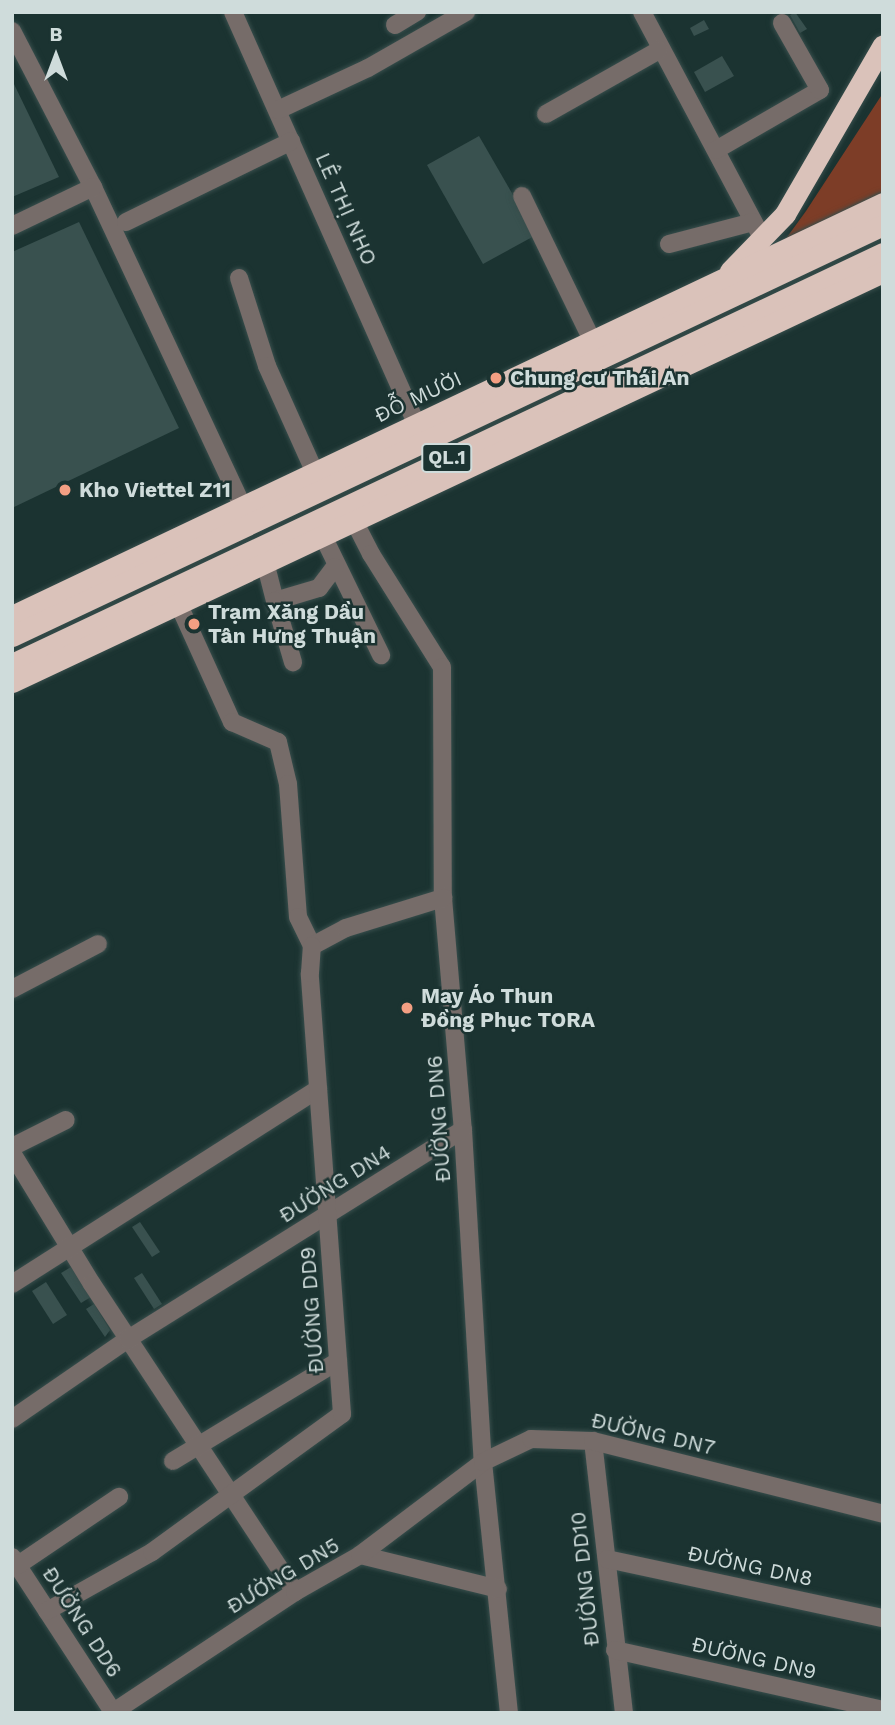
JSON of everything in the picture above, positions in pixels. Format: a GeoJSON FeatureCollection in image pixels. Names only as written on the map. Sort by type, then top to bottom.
{"type":"FeatureCollection","features":[{"type":"Feature","properties":{"kind":"highway"},"geometry":{"type":"LineString","coordinates":[[666,326],[713,286],[758,231],[807,179],[875,67],[883,45]]}},
{"type":"Feature","properties":{"kind":"highway","name":"ĐỖ MƯỜI"},"geometry":{"type":"LineString","coordinates":[[12,636],[420,432],[593,342],[883,203]]}},
{"type":"Feature","properties":{"kind":"highway","name":"ĐỖ MƯỜI"},"geometry":{"type":"LineString","coordinates":[[12,616],[316,472],[420,432],[666,326],[883,225]]}},
{"type":"Feature","properties":{"kind":"highway","name":"QL.1"},"geometry":{"type":"LineString","coordinates":[[12,682],[322,534],[350,512],[883,253]]}},
{"type":"Feature","properties":{"kind":"highway","name":"QL.1"},"geometry":{"type":"LineString","coordinates":[[12,664],[883,272]]}},
{"type":"Feature","properties":{"kind":"highway"},"geometry":{"type":"LineString","coordinates":[[713,286],[770,279]]}},
{"type":"Feature","properties":{"kind":"street","name":"LÊ THỊ NHO"},"geometry":{"type":"LineString","coordinates":[[233,12],[420,432]]}},
{"type":"Feature","properties":{"kind":"street"},"geometry":{"type":"LineString","coordinates":[[395,25],[417,12]]}},
{"type":"Feature","properties":{"kind":"street"},"geometry":{"type":"LineString","coordinates":[[278,110],[368,68],[466,12]]}},
{"type":"Feature","properties":{"kind":"street"},"geometry":{"type":"LineString","coordinates":[[642,12],[659,50],[758,231],[669,244]]}},
{"type":"Feature","properties":{"kind":"street"},"geometry":{"type":"LineString","coordinates":[[716,150],[820,90],[782,23]]}},
{"type":"Feature","properties":{"kind":"street"},"geometry":{"type":"LineString","coordinates":[[12,31],[93,187],[243,507]]}},
{"type":"Feature","properties":{"kind":"street"},"geometry":{"type":"LineString","coordinates":[[546,114],[659,50]]}},
{"type":"Feature","properties":{"kind":"street"},"geometry":{"type":"LineString","coordinates":[[126,222],[291,141]]}},
{"type":"Feature","properties":{"kind":"street"},"geometry":{"type":"LineString","coordinates":[[12,226],[93,187]]}},
{"type":"Feature","properties":{"kind":"street"},"geometry":{"type":"LineString","coordinates":[[522,196],[593,342]]}},
{"type":"Feature","properties":{"kind":"street"},"geometry":{"type":"LineString","coordinates":[[239,278],[267,366],[316,472]]}},
{"type":"Feature","properties":{"kind":"street","name":"ĐƯỜNG DN6"},"geometry":{"type":"LineString","coordinates":[[350,512],[442,667],[443,898],[463,1130],[483,1462],[509,1713]]}},
{"type":"Feature","properties":{"kind":"street"},"geometry":{"type":"LineString","coordinates":[[322,534],[335,568],[381,656]]}},
{"type":"Feature","properties":{"kind":"street"},"geometry":{"type":"LineString","coordinates":[[265,562],[293,662]]}},
{"type":"Feature","properties":{"kind":"street"},"geometry":{"type":"LineString","coordinates":[[275,601],[319,588],[335,568]]}},
{"type":"Feature","properties":{"kind":"street"},"geometry":{"type":"LineString","coordinates":[[178,603],[232,722],[278,741],[288,784],[298,917],[312,946],[346,928],[443,898]]}},
{"type":"Feature","properties":{"kind":"street"},"geometry":{"type":"LineString","coordinates":[[12,989],[98,943]]}},
{"type":"Feature","properties":{"kind":"street","name":"ĐƯỜNG DD9"},"geometry":{"type":"LineString","coordinates":[[229,1493],[342,1415],[310,973],[312,946]]}},
{"type":"Feature","properties":{"kind":"street"},"geometry":{"type":"LineString","coordinates":[[12,1284],[318,1089]]}},
{"type":"Feature","properties":{"kind":"street"},"geometry":{"type":"LineString","coordinates":[[12,1147],[66,1120]]}},
{"type":"Feature","properties":{"kind":"street","name":"ĐƯỜNG DN4"},"geometry":{"type":"LineString","coordinates":[[128,1339],[463,1130]]}},
{"type":"Feature","properties":{"kind":"street"},"geometry":{"type":"LineString","coordinates":[[12,1153],[128,1339],[295,1592]]}},
{"type":"Feature","properties":{"kind":"street"},"geometry":{"type":"LineString","coordinates":[[12,1419],[128,1339]]}},
{"type":"Feature","properties":{"kind":"street"},"geometry":{"type":"LineString","coordinates":[[173,1461],[338,1361]]}},
{"type":"Feature","properties":{"kind":"street","name":"ĐƯỜNG DN7"},"geometry":{"type":"LineString","coordinates":[[360,1555],[483,1462],[531,1439],[593,1441],[883,1514]]}},
{"type":"Feature","properties":{"kind":"street","name":"ĐƯỜNG DD10"},"geometry":{"type":"LineString","coordinates":[[593,1441],[624,1713]]}},
{"type":"Feature","properties":{"kind":"street"},"geometry":{"type":"LineString","coordinates":[[47,1611],[152,1552],[229,1493]]}},
{"type":"Feature","properties":{"kind":"street"},"geometry":{"type":"LineString","coordinates":[[15,1561],[119,1497]]}},
{"type":"Feature","properties":{"kind":"street","name":"ĐƯỜNG DN5"},"geometry":{"type":"LineString","coordinates":[[112,1712],[295,1592],[360,1555],[498,1589]]}},
{"type":"Feature","properties":{"kind":"street","name":"ĐƯỜNG DN8"},"geometry":{"type":"LineString","coordinates":[[607,1559],[883,1618]]}},
{"type":"Feature","properties":{"kind":"street","name":"ĐƯỜNG DD6"},"geometry":{"type":"LineString","coordinates":[[15,1561],[112,1712]]}},
{"type":"Feature","properties":{"kind":"street","name":"ĐƯỜNG DN9"},"geometry":{"type":"LineString","coordinates":[[615,1650],[883,1710]]}},
{"type":"Feature","properties":{"kind":"shaded area"},"geometry":{"type":"Polygon","coordinates":[[[883,93],[883,195],[782,244],[806,211],[883,93]]]}},
{"type":"Feature","properties":{"kind":"building"},"geometry":{"type":"Polygon","coordinates":[[[795,12],[807,29],[800,33],[790,15],[795,12]]]}},
{"type":"Feature","properties":{"kind":"building"},"geometry":{"type":"Polygon","coordinates":[[[704,20],[709,29],[694,36],[690,28],[704,20]]]}},
{"type":"Feature","properties":{"kind":"building"},"geometry":{"type":"Polygon","coordinates":[[[722,56],[734,76],[705,92],[694,72],[722,56]]]}},
{"type":"Feature","properties":{"kind":"building"},"geometry":{"type":"Polygon","coordinates":[[[12,80],[59,177],[12,197],[12,80]]]}},
{"type":"Feature","properties":{"kind":"building"},"geometry":{"type":"Polygon","coordinates":[[[479,136],[536,235],[483,264],[427,165],[479,136]]]}},
{"type":"Feature","properties":{"kind":"building"},"geometry":{"type":"Polygon","coordinates":[[[79,222],[179,428],[12,508],[12,252],[79,222]]]}},
{"type":"Feature","properties":{"kind":"building"},"geometry":{"type":"Polygon","coordinates":[[[140,1222],[160,1252],[152,1257],[132,1227],[140,1222]]]}},
{"type":"Feature","properties":{"kind":"building"},"geometry":{"type":"Polygon","coordinates":[[[71,1267],[91,1297],[81,1303],[61,1273],[71,1267]]]}},
{"type":"Feature","properties":{"kind":"building"},"geometry":{"type":"Polygon","coordinates":[[[142,1273],[162,1304],[154,1309],[134,1278],[142,1273]]]}},
{"type":"Feature","properties":{"kind":"building"},"geometry":{"type":"Polygon","coordinates":[[[46,1282],[67,1315],[53,1324],[32,1291],[46,1282]]]}},
{"type":"Feature","properties":{"kind":"building"},"geometry":{"type":"Polygon","coordinates":[[[94,1304],[110,1330],[105,1337],[86,1309],[94,1304]]]}},
{"type":"Feature","properties":{"kind":"place","name":"Chung cư Thái An"},"geometry":{"type":"Point","coordinates":[496,378]}},
{"type":"Feature","properties":{"kind":"place","name":"Kho Viettel Z11"},"geometry":{"type":"Point","coordinates":[65,490]}},
{"type":"Feature","properties":{"kind":"place","name":"Trạm Xăng Dầu Tân Hưng Thuận"},"geometry":{"type":"Point","coordinates":[194,624]}},
{"type":"Feature","properties":{"kind":"place","name":"May Áo Thun Đồng Phục TORA"},"geometry":{"type":"Point","coordinates":[407,1008]}}]}
